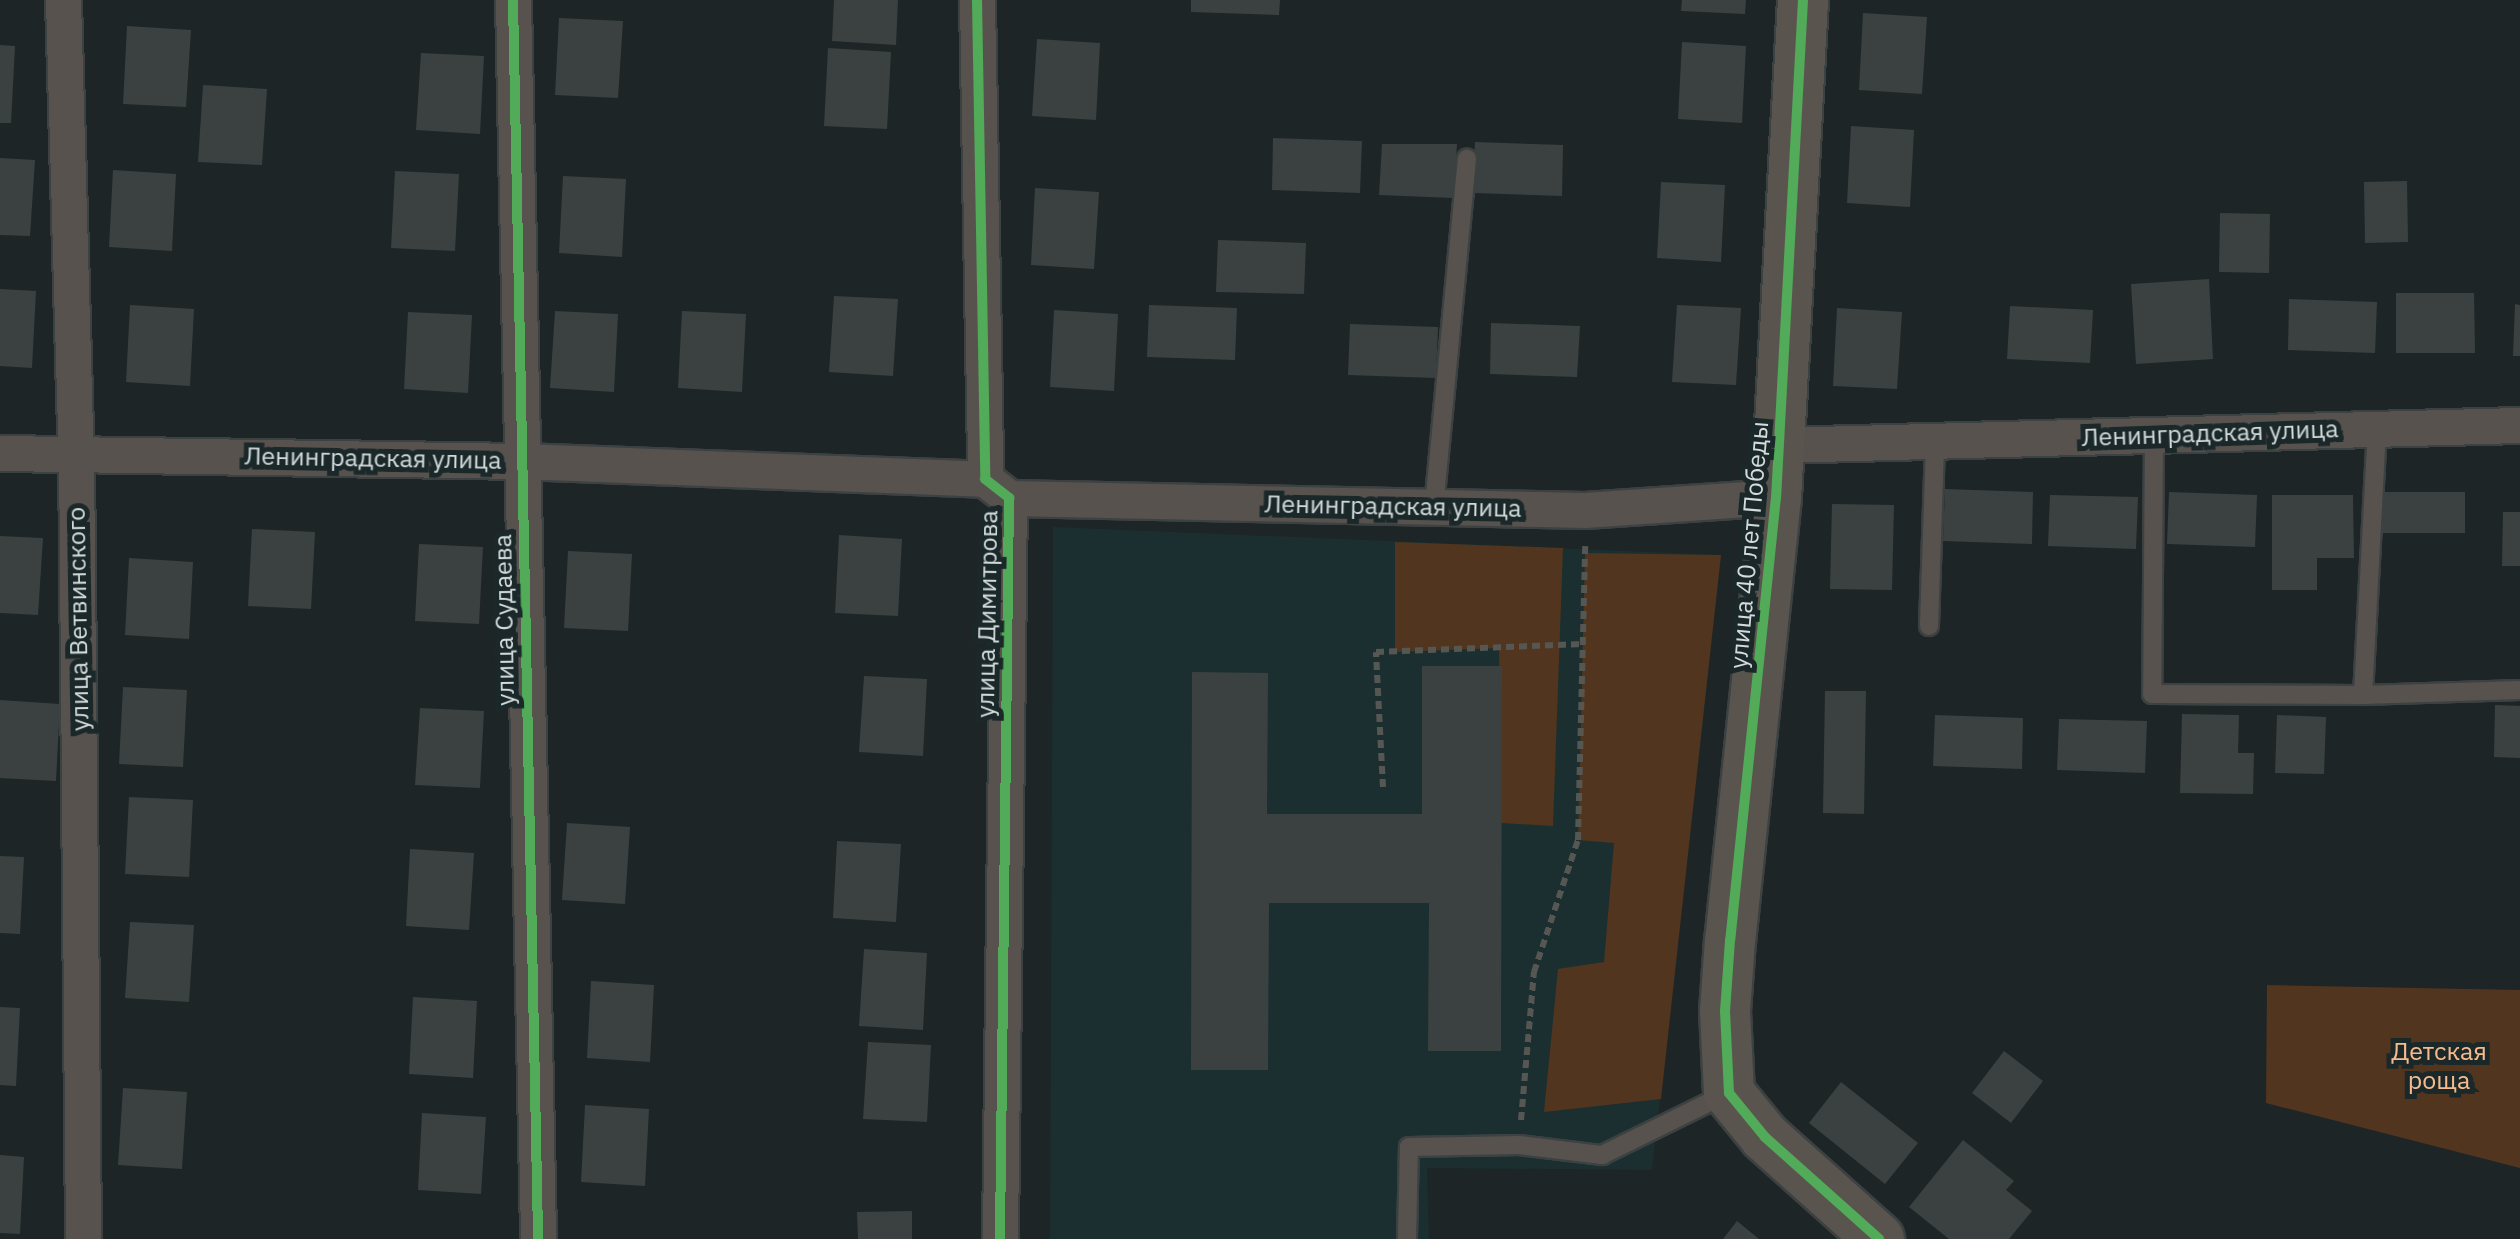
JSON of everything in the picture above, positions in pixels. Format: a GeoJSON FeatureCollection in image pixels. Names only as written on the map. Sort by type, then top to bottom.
{"type":"FeatureCollection","features":[{"type":"Feature","properties":{"kind":"street","name":"улица Ветвинского"},"geometry":{"type":"LineString","coordinates":[[63,0],[76,452],[83,1239]]}},
{"type":"Feature","properties":{"kind":"street","name":"улица Судаева"},"geometry":{"type":"LineString","coordinates":[[513,0],[538,1239]]}},
{"type":"Feature","properties":{"kind":"street","name":"улица Димитрова"},"geometry":{"type":"LineString","coordinates":[[977,0],[997,489],[1000,1239]]}},
{"type":"Feature","properties":{"kind":"street","name":"улица 40 лет Победы"},"geometry":{"type":"LineString","coordinates":[[1729,1093],[1726,1011],[1730,940],[1776,497],[1804,0]]}},
{"type":"Feature","properties":{"kind":"street","name":"Ленинградская улица"},"geometry":{"type":"LineString","coordinates":[[1780,445],[2520,425]]}},
{"type":"Feature","properties":{"kind":"street","name":"Ленинградская улица"},"geometry":{"type":"LineString","coordinates":[[0,454],[76,452],[520,461],[997,489],[1585,510],[1776,497]]}},
{"type":"Feature","properties":{"kind":"street"},"geometry":{"type":"LineString","coordinates":[[1729,1093],[1777,1148],[1878,1239]]}},
{"type":"Feature","properties":{"kind":"lane"},"geometry":{"type":"LineString","coordinates":[[1434,506],[1466,160]]}},
{"type":"Feature","properties":{"kind":"lane"},"geometry":{"type":"LineString","coordinates":[[2363,696],[2377,427]]}},
{"type":"Feature","properties":{"kind":"lane"},"geometry":{"type":"LineString","coordinates":[[2154,436],[2152,694],[2363,696],[2520,690]]}},
{"type":"Feature","properties":{"kind":"lane"},"geometry":{"type":"LineString","coordinates":[[1929,626],[1936,442]]}},
{"type":"Feature","properties":{"kind":"lane"},"geometry":{"type":"LineString","coordinates":[[1407,1239],[1409,1147],[1519,1146],[1602,1155],[1729,1093]]}},
{"type":"Feature","properties":{"kind":"path"},"geometry":{"type":"LineString","coordinates":[[1519,1146],[1534,972],[1578,840],[1585,510]]}},
{"type":"Feature","properties":{"kind":"path"},"geometry":{"type":"LineString","coordinates":[[1383,787],[1376,652],[1582,644]]}},
{"type":"Feature","properties":{"kind":"shaded area"},"geometry":{"type":"Polygon","coordinates":[[[1053,527],[1721,555],[1652,1170],[1427,1168],[1429,1239],[1050,1239],[1053,527]]]}},
{"type":"Feature","properties":{"kind":"green space"},"geometry":{"type":"Polygon","coordinates":[[[1395,542],[1563,548],[1553,826],[1501,823],[1499,648],[1395,652],[1395,542]]]}},
{"type":"Feature","properties":{"kind":"green space"},"geometry":{"type":"Polygon","coordinates":[[[1585,553],[1721,555],[1661,1099],[1544,1112],[1558,969],[1604,962],[1614,843],[1578,840],[1585,553]]]}},
{"type":"Feature","properties":{"kind":"green space","name":"Детская роща"},"geometry":{"type":"Polygon","coordinates":[[[2267,985],[2520,990],[2520,1168],[2266,1103],[2267,985]]]}},
{"type":"Feature","properties":{"kind":"building"},"geometry":{"type":"Polygon","coordinates":[[[834,0],[898,0],[896,45],[832,41],[834,0]]]}},
{"type":"Feature","properties":{"kind":"building"},"geometry":{"type":"Polygon","coordinates":[[[1191,0],[1280,0],[1279,15],[1191,12],[1191,0]]]}},
{"type":"Feature","properties":{"kind":"building"},"geometry":{"type":"Polygon","coordinates":[[[1682,0],[1746,0],[1745,14],[1681,11],[1682,0]]]}},
{"type":"Feature","properties":{"kind":"building"},"geometry":{"type":"Polygon","coordinates":[[[1863,13],[1927,17],[1922,94],[1859,90],[1863,13]]]}},
{"type":"Feature","properties":{"kind":"building"},"geometry":{"type":"Polygon","coordinates":[[[559,18],[623,21],[618,98],[555,95],[559,18]]]}},
{"type":"Feature","properties":{"kind":"building"},"geometry":{"type":"Polygon","coordinates":[[[127,26],[191,30],[186,107],[123,104],[127,26]]]}},
{"type":"Feature","properties":{"kind":"building"},"geometry":{"type":"Polygon","coordinates":[[[1037,39],[1100,43],[1096,120],[1032,116],[1037,39]]]}},
{"type":"Feature","properties":{"kind":"building"},"geometry":{"type":"Polygon","coordinates":[[[1682,42],[1746,46],[1742,123],[1678,119],[1682,42]]]}},
{"type":"Feature","properties":{"kind":"building"},"geometry":{"type":"Polygon","coordinates":[[[0,45],[15,46],[11,123],[0,123],[0,45]]]}},
{"type":"Feature","properties":{"kind":"building"},"geometry":{"type":"Polygon","coordinates":[[[828,48],[891,52],[887,129],[824,126],[828,48]]]}},
{"type":"Feature","properties":{"kind":"building"},"geometry":{"type":"Polygon","coordinates":[[[421,53],[484,56],[480,134],[416,130],[421,53]]]}},
{"type":"Feature","properties":{"kind":"building"},"geometry":{"type":"Polygon","coordinates":[[[203,85],[267,89],[262,165],[198,162],[203,85]]]}},
{"type":"Feature","properties":{"kind":"building"},"geometry":{"type":"Polygon","coordinates":[[[1851,126],[1914,130],[1910,207],[1847,203],[1851,126]]]}},
{"type":"Feature","properties":{"kind":"building"},"geometry":{"type":"Polygon","coordinates":[[[1273,138],[1362,141],[1360,193],[1272,190],[1273,138]]]}},
{"type":"Feature","properties":{"kind":"building"},"geometry":{"type":"Polygon","coordinates":[[[1475,142],[1563,145],[1562,196],[1473,193],[1475,142]]]}},
{"type":"Feature","properties":{"kind":"building"},"geometry":{"type":"Polygon","coordinates":[[[1382,144],[1457,144],[1453,198],[1379,195],[1382,144]]]}},
{"type":"Feature","properties":{"kind":"building"},"geometry":{"type":"Polygon","coordinates":[[[0,158],[35,160],[30,236],[0,235],[0,158]]]}},
{"type":"Feature","properties":{"kind":"building"},"geometry":{"type":"Polygon","coordinates":[[[113,170],[176,174],[172,251],[109,247],[113,170]]]}},
{"type":"Feature","properties":{"kind":"building"},"geometry":{"type":"Polygon","coordinates":[[[395,171],[459,174],[455,251],[391,248],[395,171]]]}},
{"type":"Feature","properties":{"kind":"building"},"geometry":{"type":"Polygon","coordinates":[[[563,176],[626,179],[622,257],[559,253],[563,176]]]}},
{"type":"Feature","properties":{"kind":"building"},"geometry":{"type":"Polygon","coordinates":[[[2407,181],[2408,242],[2365,243],[2364,182],[2407,181]]]}},
{"type":"Feature","properties":{"kind":"building"},"geometry":{"type":"Polygon","coordinates":[[[1661,182],[1725,185],[1721,262],[1657,258],[1661,182]]]}},
{"type":"Feature","properties":{"kind":"building"},"geometry":{"type":"Polygon","coordinates":[[[1035,188],[1099,192],[1094,269],[1031,265],[1035,188]]]}},
{"type":"Feature","properties":{"kind":"building"},"geometry":{"type":"Polygon","coordinates":[[[2220,213],[2270,214],[2269,273],[2219,272],[2220,213]]]}},
{"type":"Feature","properties":{"kind":"building"},"geometry":{"type":"Polygon","coordinates":[[[1218,240],[1306,243],[1304,294],[1216,292],[1218,240]]]}},
{"type":"Feature","properties":{"kind":"building"},"geometry":{"type":"Polygon","coordinates":[[[2209,279],[2213,359],[2136,364],[2131,284],[2209,279]]]}},
{"type":"Feature","properties":{"kind":"building"},"geometry":{"type":"Polygon","coordinates":[[[0,289],[36,291],[32,368],[0,366],[0,289]]]}},
{"type":"Feature","properties":{"kind":"building"},"geometry":{"type":"Polygon","coordinates":[[[2396,293],[2474,293],[2475,353],[2396,353],[2396,293]]]}},
{"type":"Feature","properties":{"kind":"building"},"geometry":{"type":"Polygon","coordinates":[[[834,296],[898,299],[893,376],[829,372],[834,296]]]}},
{"type":"Feature","properties":{"kind":"building"},"geometry":{"type":"Polygon","coordinates":[[[2289,299],[2377,302],[2375,353],[2288,350],[2289,299]]]}},
{"type":"Feature","properties":{"kind":"building"},"geometry":{"type":"Polygon","coordinates":[[[2515,304],[2520,305],[2520,356],[2513,356],[2515,304]]]}},
{"type":"Feature","properties":{"kind":"building"},"geometry":{"type":"Polygon","coordinates":[[[130,305],[194,309],[190,386],[126,382],[130,305]]]}},
{"type":"Feature","properties":{"kind":"building"},"geometry":{"type":"Polygon","coordinates":[[[1149,305],[1237,308],[1235,360],[1147,357],[1149,305]]]}},
{"type":"Feature","properties":{"kind":"building"},"geometry":{"type":"Polygon","coordinates":[[[1677,305],[1741,308],[1736,385],[1672,382],[1677,305]]]}},
{"type":"Feature","properties":{"kind":"building"},"geometry":{"type":"Polygon","coordinates":[[[2010,306],[2093,310],[2090,363],[2007,359],[2010,306]]]}},
{"type":"Feature","properties":{"kind":"building"},"geometry":{"type":"Polygon","coordinates":[[[1837,308],[1902,312],[1897,389],[1833,386],[1837,308]]]}},
{"type":"Feature","properties":{"kind":"building"},"geometry":{"type":"Polygon","coordinates":[[[1054,310],[1118,314],[1114,391],[1050,387],[1054,310]]]}},
{"type":"Feature","properties":{"kind":"building"},"geometry":{"type":"Polygon","coordinates":[[[555,311],[618,314],[614,392],[550,388],[555,311]]]}},
{"type":"Feature","properties":{"kind":"building"},"geometry":{"type":"Polygon","coordinates":[[[682,311],[746,314],[742,392],[678,388],[682,311]]]}},
{"type":"Feature","properties":{"kind":"building"},"geometry":{"type":"Polygon","coordinates":[[[408,312],[472,315],[468,393],[404,389],[408,312]]]}},
{"type":"Feature","properties":{"kind":"building"},"geometry":{"type":"Polygon","coordinates":[[[1491,323],[1580,326],[1577,377],[1490,374],[1491,323]]]}},
{"type":"Feature","properties":{"kind":"building"},"geometry":{"type":"Polygon","coordinates":[[[1350,324],[1438,327],[1436,378],[1348,375],[1350,324]]]}},
{"type":"Feature","properties":{"kind":"building"},"geometry":{"type":"Polygon","coordinates":[[[1945,489],[2033,492],[2032,544],[1943,541],[1945,489]]]}},
{"type":"Feature","properties":{"kind":"building"},"geometry":{"type":"Polygon","coordinates":[[[2169,492],[2257,495],[2255,547],[2167,544],[2169,492]]]}},
{"type":"Feature","properties":{"kind":"building"},"geometry":{"type":"Polygon","coordinates":[[[2383,492],[2465,492],[2465,533],[2383,533],[2383,492]]]}},
{"type":"Feature","properties":{"kind":"building"},"geometry":{"type":"Polygon","coordinates":[[[2050,495],[2138,497],[2136,549],[2048,546],[2050,495]]]}},
{"type":"Feature","properties":{"kind":"building"},"geometry":{"type":"Polygon","coordinates":[[[2272,495],[2353,495],[2354,558],[2317,558],[2317,590],[2272,590],[2272,495]]]}},
{"type":"Feature","properties":{"kind":"building"},"geometry":{"type":"Polygon","coordinates":[[[1832,504],[1894,505],[1892,590],[1830,589],[1832,504]]]}},
{"type":"Feature","properties":{"kind":"building"},"geometry":{"type":"Polygon","coordinates":[[[2503,512],[2520,512],[2520,566],[2502,566],[2503,512]]]}},
{"type":"Feature","properties":{"kind":"building"},"geometry":{"type":"Polygon","coordinates":[[[252,529],[315,532],[311,609],[248,606],[252,529]]]}},
{"type":"Feature","properties":{"kind":"building"},"geometry":{"type":"Polygon","coordinates":[[[839,535],[902,539],[898,616],[835,613],[839,535]]]}},
{"type":"Feature","properties":{"kind":"building"},"geometry":{"type":"Polygon","coordinates":[[[0,536],[43,538],[38,615],[0,613],[0,536]]]}},
{"type":"Feature","properties":{"kind":"building"},"geometry":{"type":"Polygon","coordinates":[[[419,544],[483,547],[479,624],[415,621],[419,544]]]}},
{"type":"Feature","properties":{"kind":"building"},"geometry":{"type":"Polygon","coordinates":[[[568,551],[632,554],[628,631],[564,628],[568,551]]]}},
{"type":"Feature","properties":{"kind":"building"},"geometry":{"type":"Polygon","coordinates":[[[129,558],[193,562],[189,639],[125,635],[129,558]]]}},
{"type":"Feature","properties":{"kind":"building"},"geometry":{"type":"Polygon","coordinates":[[[1422,666],[1502,666],[1501,1051],[1428,1051],[1429,903],[1269,903],[1268,1070],[1191,1070],[1192,672],[1268,673],[1267,814],[1422,814],[1422,666]]]}},
{"type":"Feature","properties":{"kind":"building"},"geometry":{"type":"Polygon","coordinates":[[[864,676],[927,679],[923,756],[859,752],[864,676]]]}},
{"type":"Feature","properties":{"kind":"building"},"geometry":{"type":"Polygon","coordinates":[[[123,687],[187,690],[183,767],[119,764],[123,687]]]}},
{"type":"Feature","properties":{"kind":"building"},"geometry":{"type":"Polygon","coordinates":[[[1825,691],[1866,691],[1864,814],[1823,813],[1825,691]]]}},
{"type":"Feature","properties":{"kind":"building"},"geometry":{"type":"Polygon","coordinates":[[[0,700],[60,704],[56,781],[0,778],[0,700]]]}},
{"type":"Feature","properties":{"kind":"building"},"geometry":{"type":"Polygon","coordinates":[[[2495,705],[2520,706],[2520,758],[2494,757],[2495,705]]]}},
{"type":"Feature","properties":{"kind":"building"},"geometry":{"type":"Polygon","coordinates":[[[420,708],[484,711],[480,788],[415,785],[420,708]]]}},
{"type":"Feature","properties":{"kind":"building"},"geometry":{"type":"Polygon","coordinates":[[[2182,714],[2239,715],[2238,753],[2254,753],[2253,794],[2180,793],[2182,714]]]}},
{"type":"Feature","properties":{"kind":"building"},"geometry":{"type":"Polygon","coordinates":[[[1935,715],[2023,718],[2022,769],[1933,766],[1935,715]]]}},
{"type":"Feature","properties":{"kind":"building"},"geometry":{"type":"Polygon","coordinates":[[[2277,715],[2326,717],[2324,774],[2275,773],[2277,715]]]}},
{"type":"Feature","properties":{"kind":"building"},"geometry":{"type":"Polygon","coordinates":[[[2059,719],[2147,721],[2145,773],[2057,770],[2059,719]]]}},
{"type":"Feature","properties":{"kind":"building"},"geometry":{"type":"Polygon","coordinates":[[[129,797],[193,800],[189,877],[125,874],[129,797]]]}},
{"type":"Feature","properties":{"kind":"building"},"geometry":{"type":"Polygon","coordinates":[[[567,823],[630,827],[625,904],[562,900],[567,823]]]}},
{"type":"Feature","properties":{"kind":"building"},"geometry":{"type":"Polygon","coordinates":[[[837,841],[901,844],[896,922],[833,918],[837,841]]]}},
{"type":"Feature","properties":{"kind":"building"},"geometry":{"type":"Polygon","coordinates":[[[410,849],[474,853],[469,930],[406,926],[410,849]]]}},
{"type":"Feature","properties":{"kind":"building"},"geometry":{"type":"Polygon","coordinates":[[[0,856],[24,857],[20,934],[0,933],[0,856]]]}},
{"type":"Feature","properties":{"kind":"building"},"geometry":{"type":"Polygon","coordinates":[[[130,922],[194,925],[189,1002],[125,998],[130,922]]]}},
{"type":"Feature","properties":{"kind":"building"},"geometry":{"type":"Polygon","coordinates":[[[864,949],[927,953],[923,1030],[859,1026],[864,949]]]}},
{"type":"Feature","properties":{"kind":"building"},"geometry":{"type":"Polygon","coordinates":[[[591,981],[654,985],[650,1062],[587,1058],[591,981]]]}},
{"type":"Feature","properties":{"kind":"building"},"geometry":{"type":"Polygon","coordinates":[[[413,997],[477,1001],[473,1078],[409,1074],[413,997]]]}},
{"type":"Feature","properties":{"kind":"building"},"geometry":{"type":"Polygon","coordinates":[[[0,1007],[20,1008],[16,1086],[0,1085],[0,1007]]]}},
{"type":"Feature","properties":{"kind":"building"},"geometry":{"type":"Polygon","coordinates":[[[868,1042],[931,1045],[927,1122],[863,1119],[868,1042]]]}},
{"type":"Feature","properties":{"kind":"building"},"geometry":{"type":"Polygon","coordinates":[[[2004,1051],[2043,1081],[2011,1123],[1972,1093],[2004,1051]]]}},
{"type":"Feature","properties":{"kind":"building"},"geometry":{"type":"Polygon","coordinates":[[[1841,1082],[1918,1143],[1885,1184],[1809,1123],[1841,1082]]]}},
{"type":"Feature","properties":{"kind":"building"},"geometry":{"type":"Polygon","coordinates":[[[123,1088],[187,1092],[182,1169],[118,1165],[123,1088]]]}},
{"type":"Feature","properties":{"kind":"building"},"geometry":{"type":"Polygon","coordinates":[[[585,1105],[649,1109],[645,1186],[581,1182],[585,1105]]]}},
{"type":"Feature","properties":{"kind":"building"},"geometry":{"type":"Polygon","coordinates":[[[422,1113],[486,1117],[481,1194],[418,1190],[422,1113]]]}},
{"type":"Feature","properties":{"kind":"building"},"geometry":{"type":"Polygon","coordinates":[[[1963,1140],[2014,1181],[2006,1190],[2032,1211],[2009,1239],[1949,1239],[1909,1207],[1963,1140]]]}},
{"type":"Feature","properties":{"kind":"building"},"geometry":{"type":"Polygon","coordinates":[[[0,1155],[24,1157],[20,1234],[0,1233],[0,1155]]]}},
{"type":"Feature","properties":{"kind":"building"},"geometry":{"type":"Polygon","coordinates":[[[912,1211],[912,1239],[858,1239],[857,1212],[912,1211]]]}},
{"type":"Feature","properties":{"kind":"building"},"geometry":{"type":"Polygon","coordinates":[[[1737,1221],[1759,1239],[1723,1239],[1737,1221]]]}},
{"type":"Feature","properties":{"kind":"cycle path"},"geometry":{"type":"LineString","coordinates":[[513,0],[538,1239]]}},
{"type":"Feature","properties":{"kind":"cycle path"},"geometry":{"type":"LineString","coordinates":[[977,0],[985,479],[1009,498],[1000,1239]]}},
{"type":"Feature","properties":{"kind":"cycle path"},"geometry":{"type":"LineString","coordinates":[[1803,0],[1776,497],[1725,1011],[1729,1093],[1765,1137],[1879,1239]]}}]}
